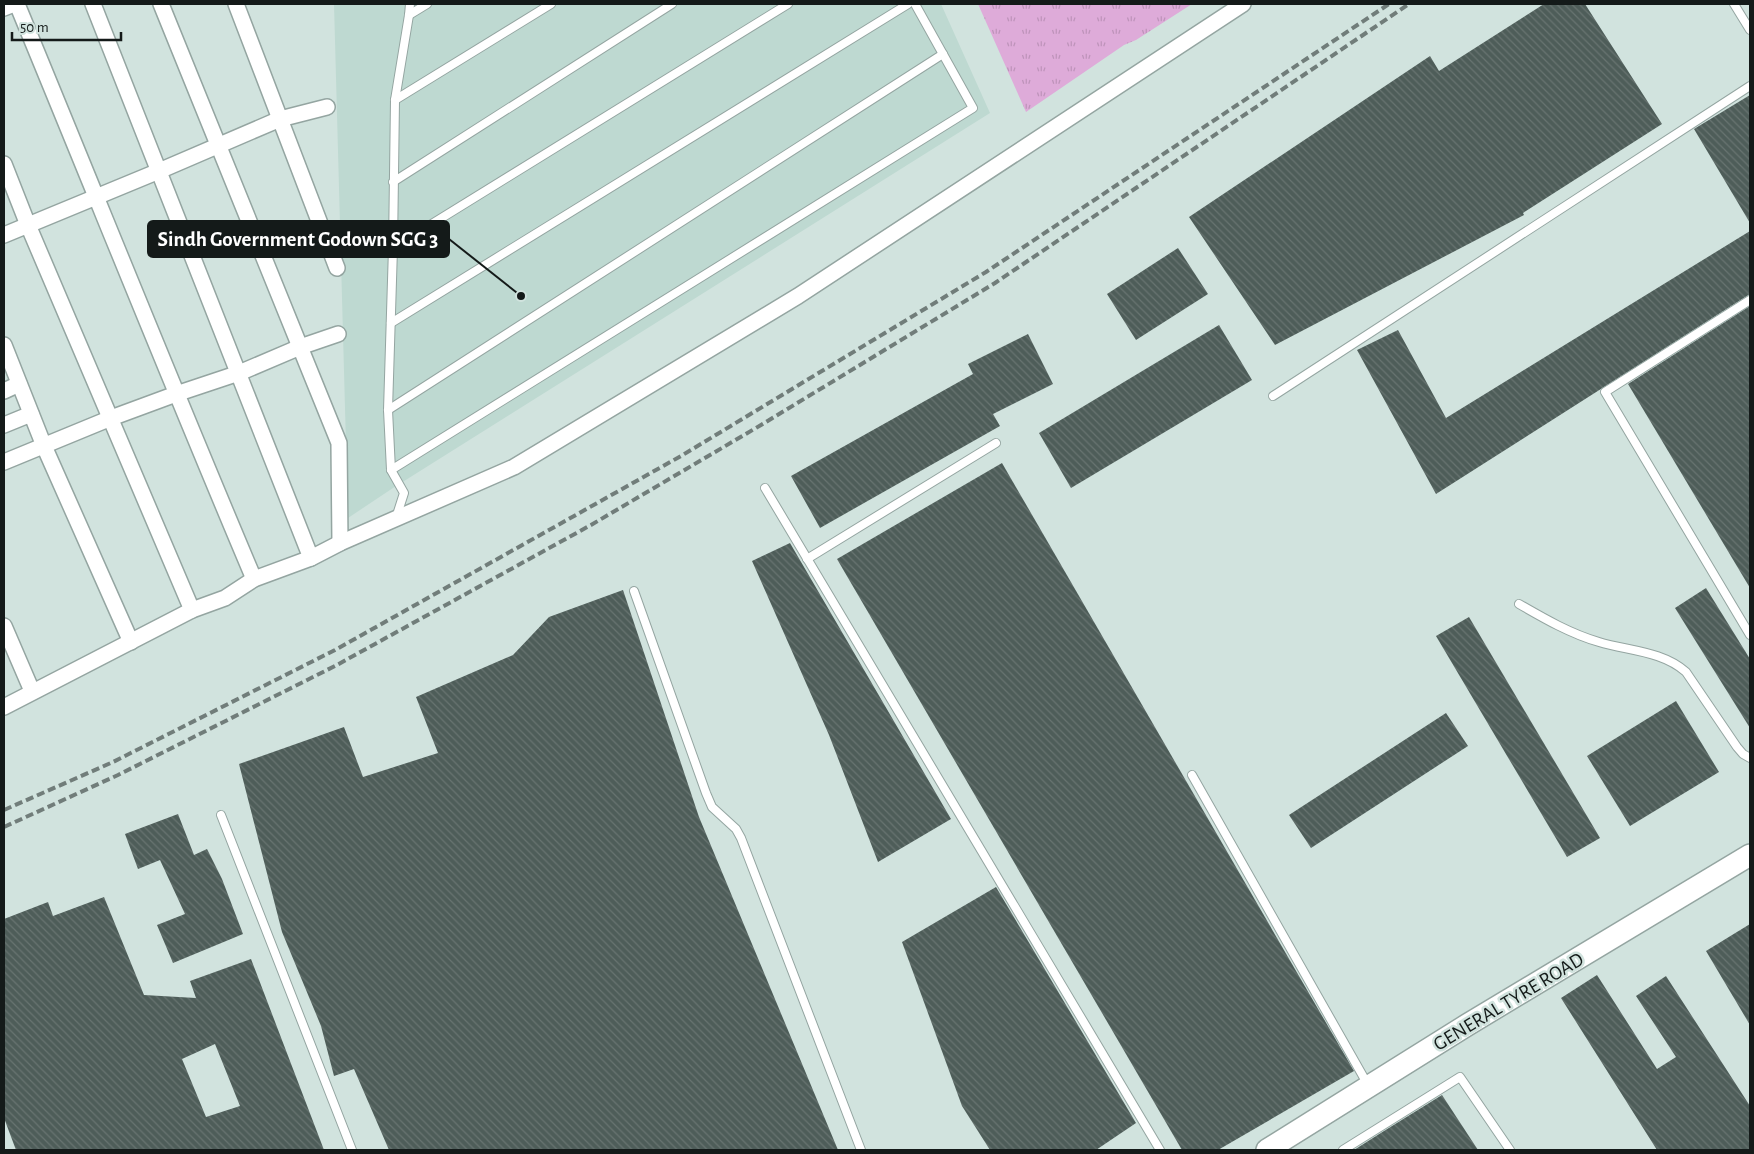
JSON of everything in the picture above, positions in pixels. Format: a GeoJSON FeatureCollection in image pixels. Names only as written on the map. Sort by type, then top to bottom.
{"type":"FeatureCollection","features":[{"type":"Feature","properties":{"kind":"street"},"geometry":{"type":"LineString","coordinates":[[93,4],[311,558]]}},
{"type":"Feature","properties":{"kind":"street"},"geometry":{"type":"LineString","coordinates":[[161,4],[339,443],[340,542]]}},
{"type":"Feature","properties":{"kind":"street"},"geometry":{"type":"LineString","coordinates":[[236,4],[337,268]]}},
{"type":"Feature","properties":{"kind":"street"},"geometry":{"type":"LineString","coordinates":[[4,707],[192,610],[225,598],[254,579],[311,558],[340,542],[514,467],[798,296],[1243,4]]}},
{"type":"Feature","properties":{"kind":"street"},"geometry":{"type":"LineString","coordinates":[[10,5],[97,197],[176,394],[254,579]]}},
{"type":"Feature","properties":{"kind":"street"},"geometry":{"type":"LineString","coordinates":[[4,235],[280,119],[327,107]]}},
{"type":"Feature","properties":{"kind":"street"},"geometry":{"type":"LineString","coordinates":[[4,164],[28,225],[192,610]]}},
{"type":"Feature","properties":{"kind":"street"},"geometry":{"type":"LineString","coordinates":[[4,462],[111,418],[239,373],[300,347],[338,334]]}},
{"type":"Feature","properties":{"kind":"street"},"geometry":{"type":"LineString","coordinates":[[5,353],[20,384],[44,446],[132,642]]}},
{"type":"Feature","properties":{"kind":"street"},"geometry":{"type":"LineString","coordinates":[[4,391],[20,384]]}},
{"type":"Feature","properties":{"kind":"street"},"geometry":{"type":"LineString","coordinates":[[4,425],[31,414]]}},
{"type":"Feature","properties":{"kind":"street"},"geometry":{"type":"LineString","coordinates":[[4,626],[32,691]]}},
{"type":"Feature","properties":{"kind":"street","name":"GENERAL TYRE ROAD"},"geometry":{"type":"LineString","coordinates":[[1276,1148],[1467,1025],[1750,855]]}},
{"type":"Feature","properties":{"kind":"lane"},"geometry":{"type":"LineString","coordinates":[[396,518],[404,493],[391,470],[388,410],[395,100],[410,4]]}},
{"type":"Feature","properties":{"kind":"lane"},"geometry":{"type":"LineString","coordinates":[[409,15],[427,4]]}},
{"type":"Feature","properties":{"kind":"lane"},"geometry":{"type":"LineString","coordinates":[[395,100],[551,4]]}},
{"type":"Feature","properties":{"kind":"lane"},"geometry":{"type":"LineString","coordinates":[[393,182],[672,4]]}},
{"type":"Feature","properties":{"kind":"lane"},"geometry":{"type":"LineString","coordinates":[[393,248],[788,4]]}},
{"type":"Feature","properties":{"kind":"lane"},"geometry":{"type":"LineString","coordinates":[[391,322],[908,4]]}},
{"type":"Feature","properties":{"kind":"lane"},"geometry":{"type":"LineString","coordinates":[[391,470],[972,108],[915,4]]}},
{"type":"Feature","properties":{"kind":"lane"},"geometry":{"type":"LineString","coordinates":[[1734,4],[1750,30]]}},
{"type":"Feature","properties":{"kind":"lane"},"geometry":{"type":"LineString","coordinates":[[388,410],[943,54]]}},
{"type":"Feature","properties":{"kind":"lane"},"geometry":{"type":"LineString","coordinates":[[1273,396],[1750,86]]}},
{"type":"Feature","properties":{"kind":"lane"},"geometry":{"type":"LineString","coordinates":[[1750,300],[1605,392],[1750,635]]}},
{"type":"Feature","properties":{"kind":"lane"},"geometry":{"type":"LineString","coordinates":[[807,559],[996,443]]}},
{"type":"Feature","properties":{"kind":"lane"},"geometry":{"type":"LineString","coordinates":[[765,488],[1160,1150]]}},
{"type":"Feature","properties":{"kind":"lane"},"geometry":{"type":"LineString","coordinates":[[634,591],[712,808],[736,829],[741,838],[861,1150]]}},
{"type":"Feature","properties":{"kind":"lane"},"geometry":{"type":"LineString","coordinates":[[1519,604],[1553,624],[1599,642],[1665,658],[1678,665],[1686,672],[1737,747],[1750,758]]}},
{"type":"Feature","properties":{"kind":"lane"},"geometry":{"type":"LineString","coordinates":[[1192,775],[1369,1087]]}},
{"type":"Feature","properties":{"kind":"lane"},"geometry":{"type":"LineString","coordinates":[[221,815],[352,1150]]}},
{"type":"Feature","properties":{"kind":"lane"},"geometry":{"type":"LineString","coordinates":[[1343,1150],[1460,1077],[1510,1150]]}},
{"type":"Feature","properties":{"kind":"shaded area"},"geometry":{"type":"Polygon","coordinates":[[[334,4],[941,4],[990,113],[348,518],[334,4]]]}},
{"type":"Feature","properties":{"kind":"green space"},"geometry":{"type":"Polygon","coordinates":[[[978,4],[1192,4],[1136,40],[1124,45],[1026,112],[978,4]]]}},
{"type":"Feature","properties":{"kind":"building"},"geometry":{"type":"Polygon","coordinates":[[[1544,4],[1585,4],[1662,124],[1523,213],[1524,215],[1275,345],[1189,217],[1430,56],[1439,71],[1544,4]]]}},
{"type":"Feature","properties":{"kind":"building"},"geometry":{"type":"Polygon","coordinates":[[[1750,95],[1750,223],[1694,129],[1750,95]]]}},
{"type":"Feature","properties":{"kind":"building"},"geometry":{"type":"Polygon","coordinates":[[[1750,231],[1750,294],[1436,494],[1357,350],[1398,330],[1446,418],[1750,231]]]}},
{"type":"Feature","properties":{"kind":"building"},"geometry":{"type":"Polygon","coordinates":[[[1178,248],[1208,294],[1136,340],[1107,294],[1178,248]]]}},
{"type":"Feature","properties":{"kind":"building"},"geometry":{"type":"Polygon","coordinates":[[[1750,306],[1750,588],[1628,384],[1750,306]]]}},
{"type":"Feature","properties":{"kind":"building"},"geometry":{"type":"Polygon","coordinates":[[[1219,325],[1252,380],[1071,488],[1039,433],[1219,325]]]}},
{"type":"Feature","properties":{"kind":"building"},"geometry":{"type":"Polygon","coordinates":[[[1028,334],[1053,384],[993,414],[1000,426],[820,528],[791,476],[973,374],[968,364],[1028,334]]]}},
{"type":"Feature","properties":{"kind":"building"},"geometry":{"type":"Polygon","coordinates":[[[1002,463],[1354,1071],[1218,1150],[1182,1150],[837,559],[1002,463]]]}},
{"type":"Feature","properties":{"kind":"building"},"geometry":{"type":"Polygon","coordinates":[[[790,543],[951,819],[878,862],[829,735],[752,561],[790,543]]]}},
{"type":"Feature","properties":{"kind":"building"},"geometry":{"type":"Polygon","coordinates":[[[1706,588],[1750,659],[1750,728],[1675,608],[1706,588]]]}},
{"type":"Feature","properties":{"kind":"building"},"geometry":{"type":"Polygon","coordinates":[[[623,590],[699,817],[838,1150],[389,1150],[354,1069],[334,1076],[321,1026],[282,932],[239,764],[344,727],[363,777],[438,753],[416,697],[513,655],[549,617],[623,590]]]}},
{"type":"Feature","properties":{"kind":"building"},"geometry":{"type":"Polygon","coordinates":[[[1469,617],[1600,838],[1567,857],[1436,636],[1469,617]]]}},
{"type":"Feature","properties":{"kind":"building"},"geometry":{"type":"Polygon","coordinates":[[[1676,701],[1719,772],[1630,826],[1587,756],[1676,701]]]}},
{"type":"Feature","properties":{"kind":"building"},"geometry":{"type":"Polygon","coordinates":[[[1446,713],[1468,746],[1311,848],[1289,815],[1446,713]]]}},
{"type":"Feature","properties":{"kind":"building"},"geometry":{"type":"Polygon","coordinates":[[[178,814],[194,855],[207,849],[222,879],[243,934],[173,963],[157,925],[185,914],[160,860],[138,869],[125,834],[178,814]]]}},
{"type":"Feature","properties":{"kind":"building"},"geometry":{"type":"Polygon","coordinates":[[[996,887],[1136,1123],[1096,1150],[990,1150],[962,1106],[902,942],[996,887]]]}},
{"type":"Feature","properties":{"kind":"building"},"geometry":{"type":"Polygon","coordinates":[[[104,897],[144,995],[196,998],[190,981],[251,959],[324,1150],[16,1150],[4,1118],[4,919],[48,902],[53,916],[104,897]],[[215,1044],[182,1059],[206,1117],[240,1106],[215,1044]]]}},
{"type":"Feature","properties":{"kind":"building"},"geometry":{"type":"Polygon","coordinates":[[[1750,924],[1750,1025],[1706,951],[1750,924]]]}},
{"type":"Feature","properties":{"kind":"building"},"geometry":{"type":"Polygon","coordinates":[[[1597,975],[1657,1069],[1676,1057],[1636,996],[1666,976],[1750,1106],[1750,1150],[1657,1150],[1561,998],[1597,975]]]}},
{"type":"Feature","properties":{"kind":"building"},"geometry":{"type":"Polygon","coordinates":[[[1442,1095],[1478,1150],[1354,1150],[1384,1131],[1442,1095]]]}},
{"type":"Feature","properties":{"kind":"railway"},"geometry":{"type":"LineString","coordinates":[[4,810],[113,762],[335,650],[681,456],[986,272],[1389,4]]}},
{"type":"Feature","properties":{"kind":"railway"},"geometry":{"type":"LineString","coordinates":[[4,827],[118,775],[335,666],[591,525],[761,425],[995,283],[1409,4]]}},
{"type":"Feature","properties":{"kind":"place","name":"Sindh Government Godown SGG 3"},"geometry":{"type":"Point","coordinates":[521,296]}}]}
